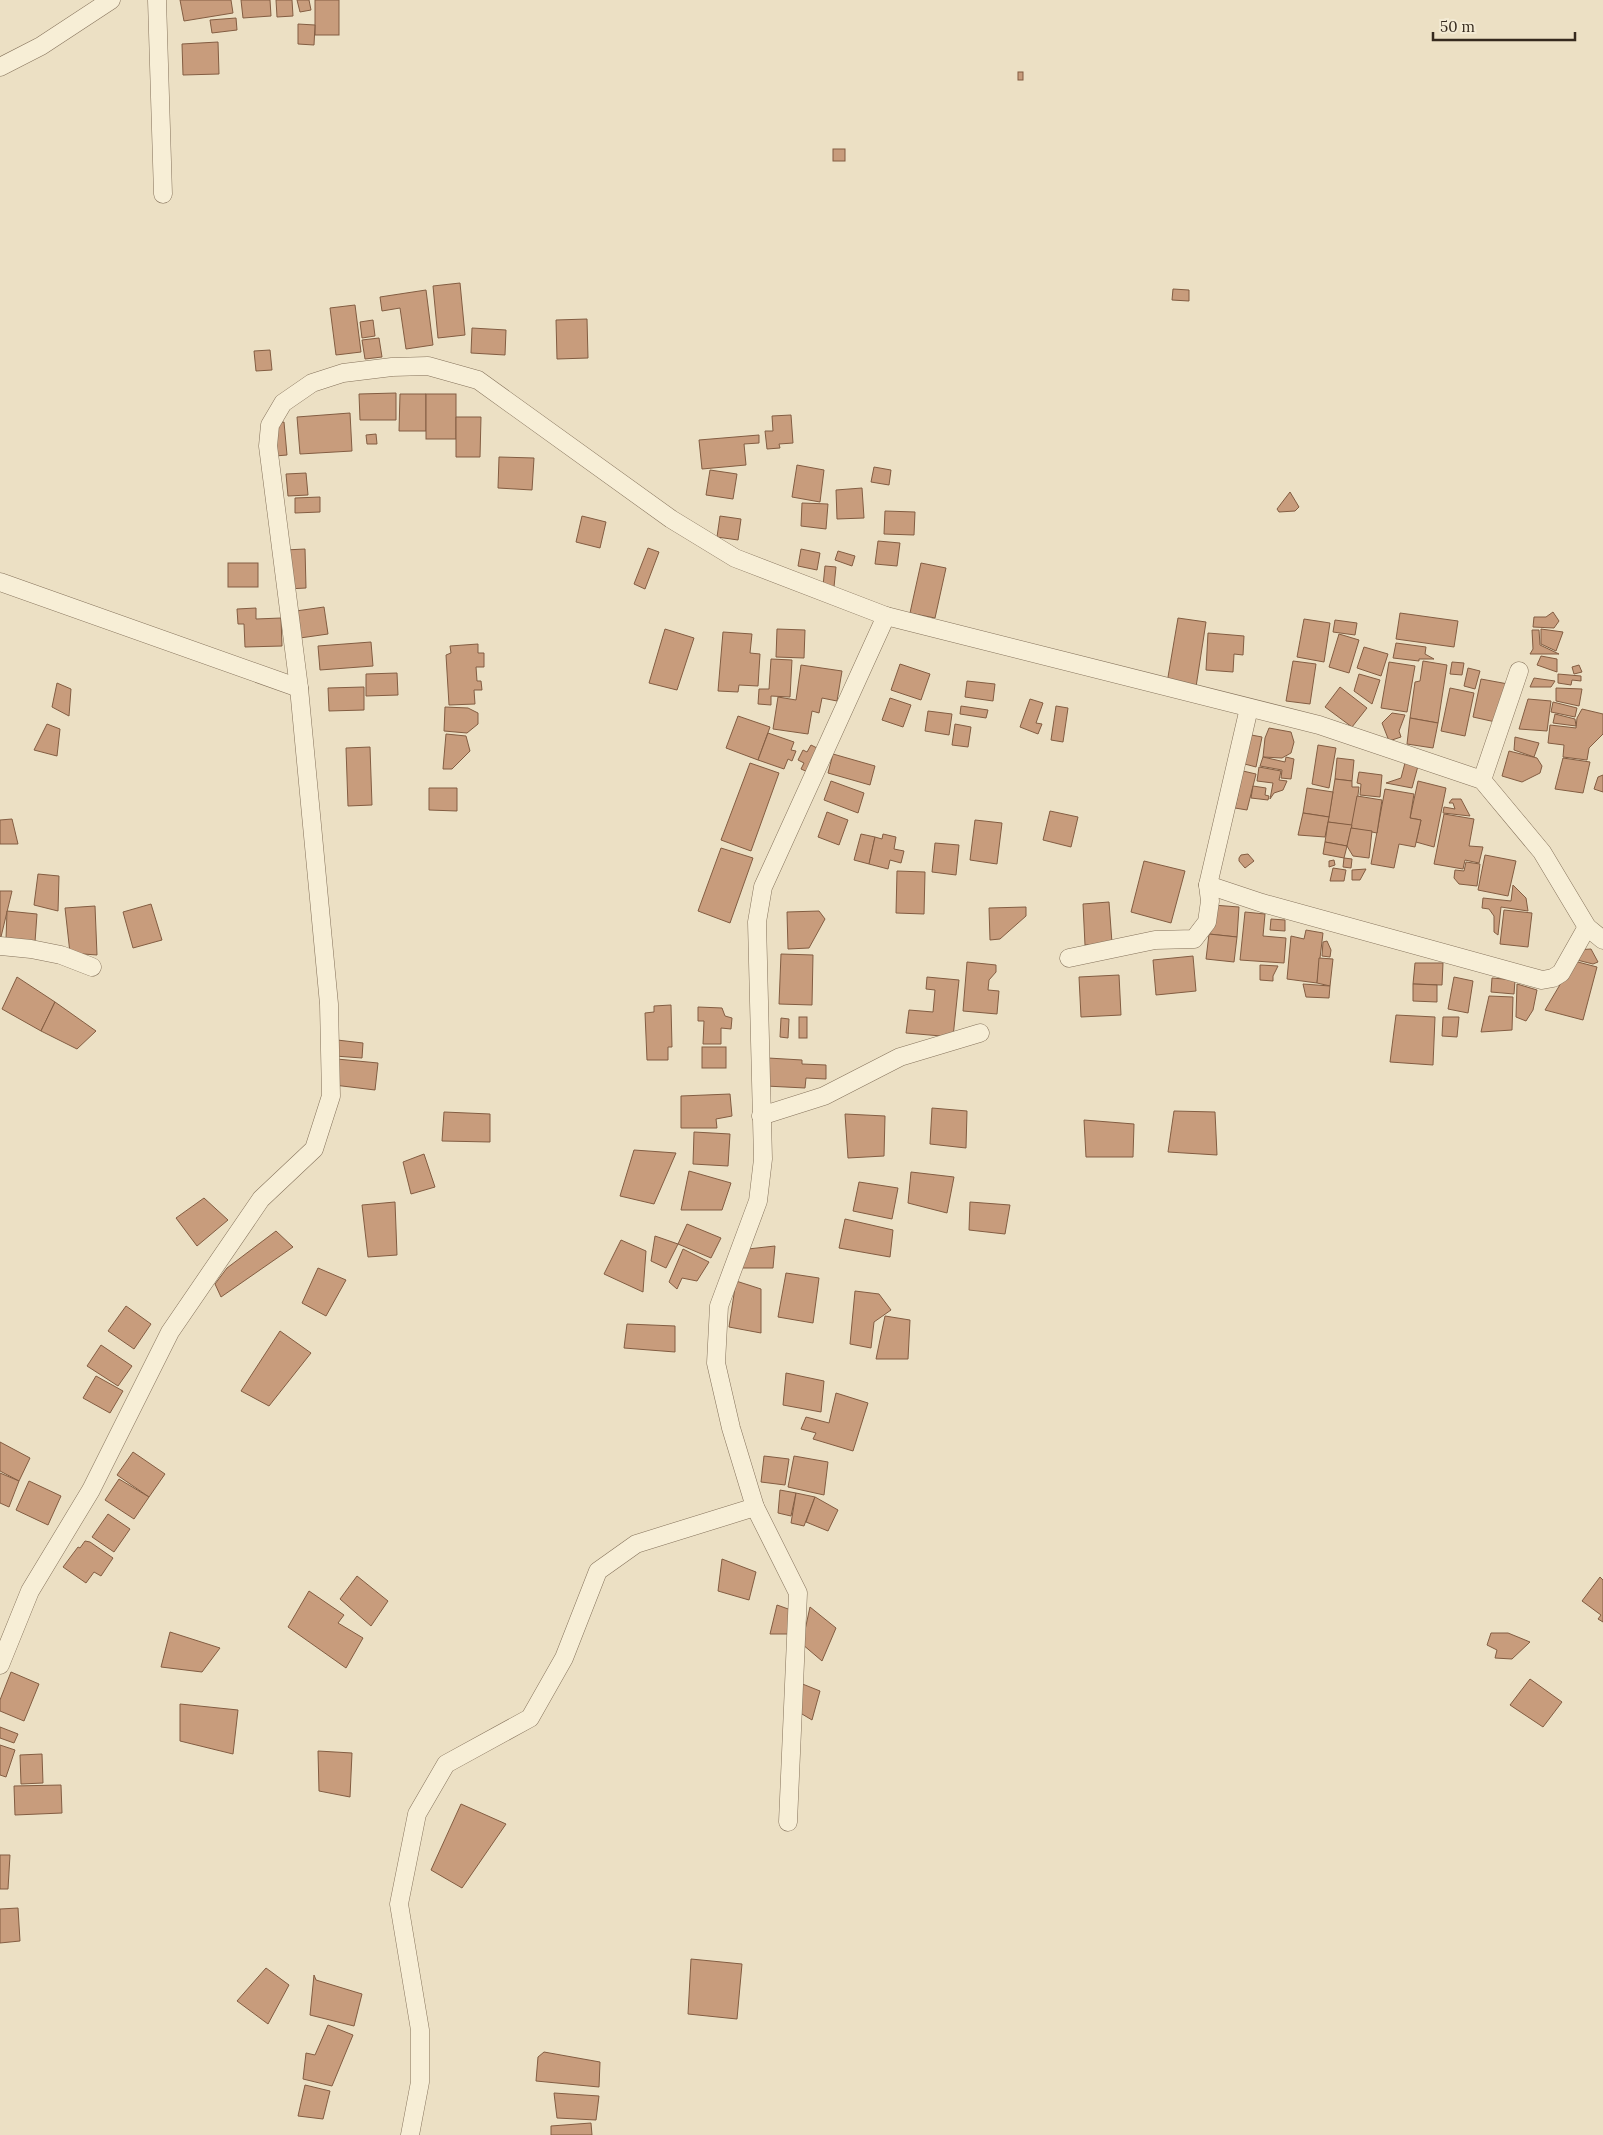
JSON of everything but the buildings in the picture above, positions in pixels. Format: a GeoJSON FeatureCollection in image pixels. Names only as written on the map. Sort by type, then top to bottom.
{"type":"FeatureCollection","features":[{"type":"Feature","properties":{"kind":"street"},"geometry":{"type":"LineString","coordinates":[[0,67],[41,46],[111,0]]}},
{"type":"Feature","properties":{"kind":"street"},"geometry":{"type":"LineString","coordinates":[[157,0],[163,194]]}},
{"type":"Feature","properties":{"kind":"street"},"geometry":{"type":"LineString","coordinates":[[0,1665],[30,1592],[91,1490],[170,1332],[211,1269],[261,1199],[314,1149],[331,1096],[329,1004],[299,688],[268,446],[270,425],[283,403],[312,383],[343,372],[392,367],[428,366],[478,380],[671,519],[735,558],[886,616],[1319,725],[1482,780],[1542,852],[1587,927],[1603,940]]}},
{"type":"Feature","properties":{"kind":"street"},"geometry":{"type":"LineString","coordinates":[[0,582],[299,688]]}},
{"type":"Feature","properties":{"kind":"street"},"geometry":{"type":"LineString","coordinates":[[788,1822],[798,1593],[755,1507],[731,1428],[716,1363],[719,1306],[758,1201],[763,1159],[757,922],[763,887],[886,616]]}},
{"type":"Feature","properties":{"kind":"street"},"geometry":{"type":"LineString","coordinates":[[1482,780],[1519,671]]}},
{"type":"Feature","properties":{"kind":"street"},"geometry":{"type":"LineString","coordinates":[[1069,958],[1155,940],[1194,939],[1207,922],[1210,901],[1208,884],[1249,708]]}},
{"type":"Feature","properties":{"kind":"street"},"geometry":{"type":"LineString","coordinates":[[1208,884],[1262,903],[1542,980],[1553,978],[1561,973],[1587,927]]}},
{"type":"Feature","properties":{"kind":"street"},"geometry":{"type":"LineString","coordinates":[[0,946],[38,950],[92,967]]}},
{"type":"Feature","properties":{"kind":"street"},"geometry":{"type":"LineString","coordinates":[[761,1116],[824,1096],[900,1057],[980,1033]]}},
{"type":"Feature","properties":{"kind":"street"},"geometry":{"type":"LineString","coordinates":[[410,2135],[420,2082],[420,2030],[398,1904],[417,1814],[446,1764],[530,1718],[564,1658],[598,1571],[636,1544],[755,1507]]}}]}
